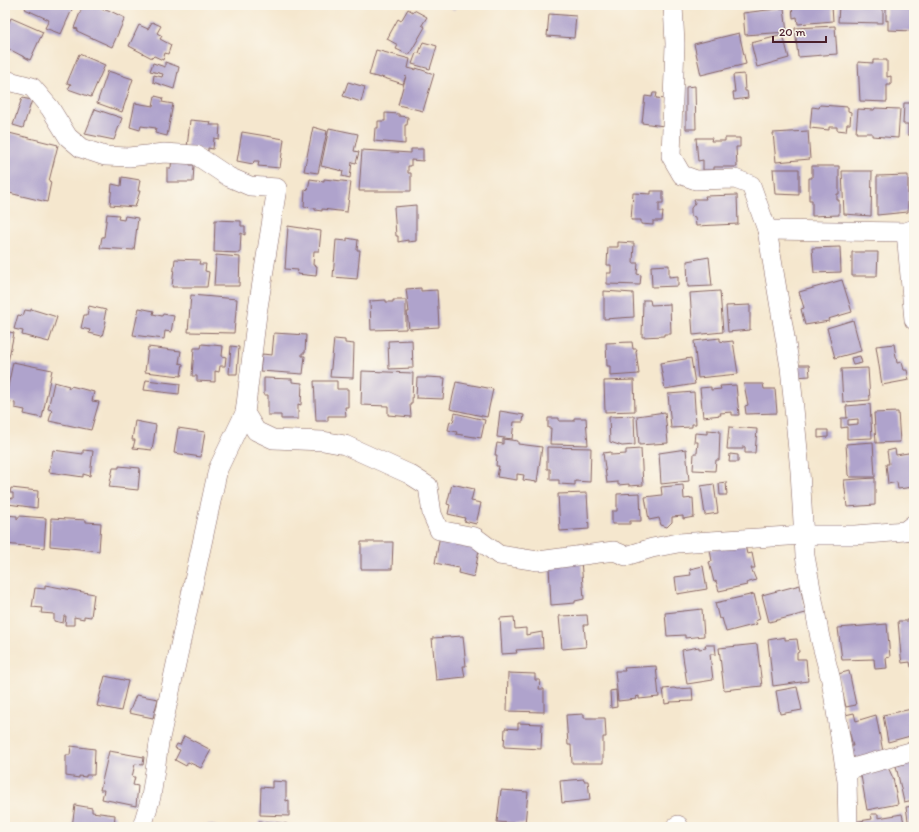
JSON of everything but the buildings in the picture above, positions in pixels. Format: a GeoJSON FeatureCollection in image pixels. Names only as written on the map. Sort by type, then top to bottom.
{"type":"FeatureCollection","features":[{"type":"Feature","properties":{"kind":"street"},"geometry":{"type":"LineString","coordinates":[[673,5],[675,44],[671,156],[682,175],[696,180],[735,179],[751,185],[767,230],[790,367],[800,471],[804,556],[820,638],[831,680],[846,770],[848,827]]}},
{"type":"Feature","properties":{"kind":"street"},"geometry":{"type":"LineString","coordinates":[[5,80],[32,87],[50,108],[68,137],[81,148],[105,156],[129,158],[164,152],[196,155],[229,177],[250,186],[277,188],[257,314],[245,413],[218,469],[158,743],[151,797],[142,827]]}},
{"type":"Feature","properties":{"kind":"street"},"geometry":{"type":"LineString","coordinates":[[767,230],[910,231],[914,320]]}},
{"type":"Feature","properties":{"kind":"street"},"geometry":{"type":"LineString","coordinates":[[245,413],[256,431],[273,439],[323,441],[345,445],[409,474],[428,486],[432,514],[439,530],[475,537],[499,555],[538,561],[614,552],[626,556],[652,548],[678,543],[804,535],[855,535],[905,531],[914,524]]}},
{"type":"Feature","properties":{"kind":"street"},"geometry":{"type":"LineString","coordinates":[[846,770],[914,751]]}}]}
